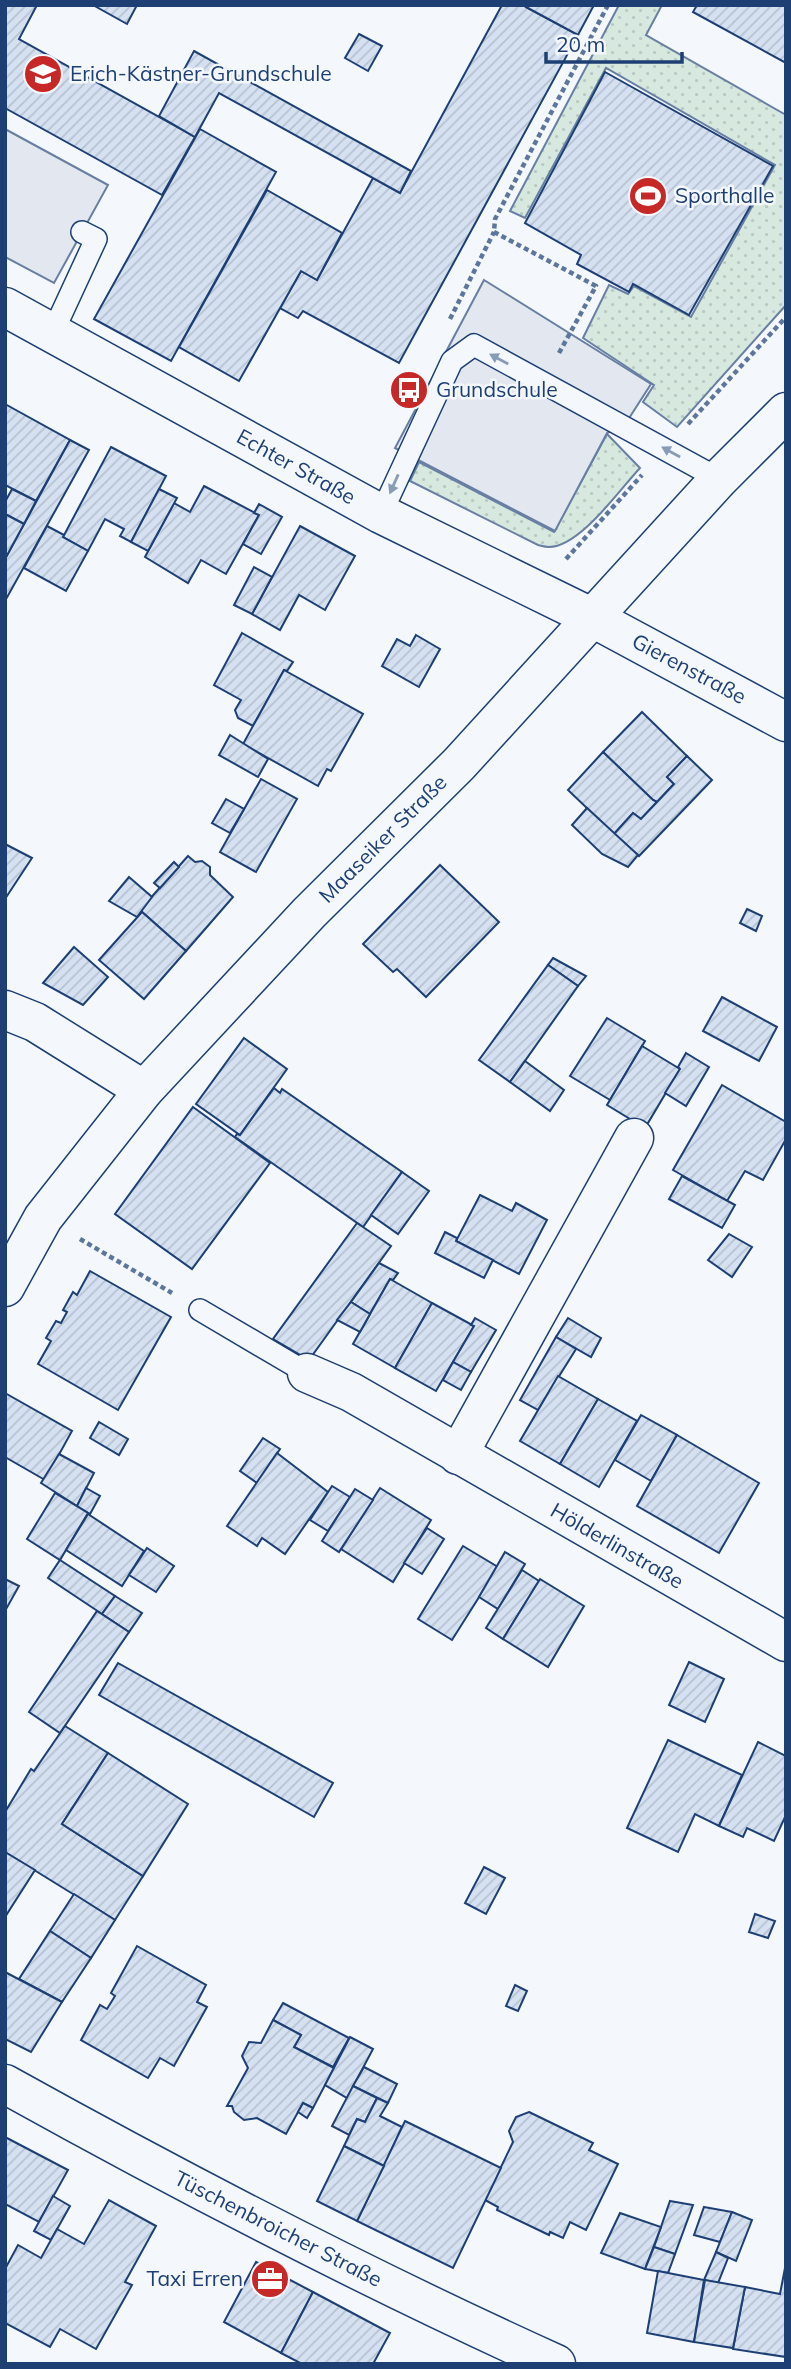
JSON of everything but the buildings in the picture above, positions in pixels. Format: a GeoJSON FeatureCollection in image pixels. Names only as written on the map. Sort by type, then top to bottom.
{"type":"FeatureCollection","features":[{"type":"Feature","properties":{"kind":"street","name":"Echter Straße"},"geometry":{"type":"LineString","coordinates":[[5,307],[381,514],[591,617]]}},
{"type":"Feature","properties":{"kind":"street","name":"Maaseiker Straße"},"geometry":{"type":"LineString","coordinates":[[6,1284],[43,1218],[144,1090],[309,913],[459,764],[719,479],[786,412]]}},
{"type":"Feature","properties":{"kind":"street","name":"Gierenstraße"},"geometry":{"type":"LineString","coordinates":[[591,617],[786,722]]}},
{"type":"Feature","properties":{"kind":"street"},"geometry":{"type":"LineString","coordinates":[[5,1010],[35,1022],[144,1090]]}},
{"type":"Feature","properties":{"kind":"street"},"geometry":{"type":"LineString","coordinates":[[458,1455],[635,1138]]}},
{"type":"Feature","properties":{"kind":"street","name":"Hölderlinstraße"},"geometry":{"type":"LineString","coordinates":[[307,1373],[351,1392],[458,1455],[782,1632]]}},
{"type":"Feature","properties":{"kind":"street","name":"Tüschenbroicher Straße"},"geometry":{"type":"LineString","coordinates":[[5,2084],[189,2184],[447,2315],[556,2364]]}},
{"type":"Feature","properties":{"kind":"lane"},"geometry":{"type":"LineString","coordinates":[[53,332],[96,239],[82,232]]}},
{"type":"Feature","properties":{"kind":"lane"},"geometry":{"type":"LineString","coordinates":[[381,514],[452,361],[474,345],[719,479]]}},
{"type":"Feature","properties":{"kind":"lane"},"geometry":{"type":"LineString","coordinates":[[200,1310],[307,1373]]}},
{"type":"Feature","properties":{"kind":"path"},"geometry":{"type":"LineString","coordinates":[[543,382],[596,286],[494,232],[495,219],[608,5]]}},
{"type":"Feature","properties":{"kind":"path"},"geometry":{"type":"LineString","coordinates":[[43,1218],[200,1310]]}},
{"type":"Feature","properties":{"kind":"shaded area"},"geometry":{"type":"Polygon","coordinates":[[[619,5],[662,5],[646,35],[786,115],[786,305],[677,427],[643,402],[654,385],[583,338],[609,285],[628,294],[634,286],[691,317],[775,165],[606,68],[525,218],[510,211],[619,5]]]}},
{"type":"Feature","properties":{"kind":"shaded area"},"geometry":{"type":"Polygon","coordinates":[[[5,129],[108,185],[54,283],[5,257],[5,129]]]}},
{"type":"Feature","properties":{"kind":"shaded area"},"geometry":{"type":"Polygon","coordinates":[[[484,280],[651,384],[624,426],[607,433],[555,531],[395,448],[484,280]]]}},
{"type":"Feature","properties":{"kind":"shaded area"},"geometry":{"type":"Polygon","coordinates":[[[607,434],[640,468],[586,528],[573,538],[549,547],[538,545],[410,481],[419,462],[554,532],[607,434]]]}},
{"type":"Feature","properties":{"kind":"place","name":"Erich-Kästner-Grundschule"},"geometry":{"type":"Point","coordinates":[43,74]}},
{"type":"Feature","properties":{"kind":"place","name":"Sporthalle"},"geometry":{"type":"Point","coordinates":[648,196]}},
{"type":"Feature","properties":{"kind":"place","name":"Grundschule"},"geometry":{"type":"Point","coordinates":[409,390]}},
{"type":"Feature","properties":{"kind":"place","name":"Taxi Erren"},"geometry":{"type":"Point","coordinates":[270,2279]}}]}
